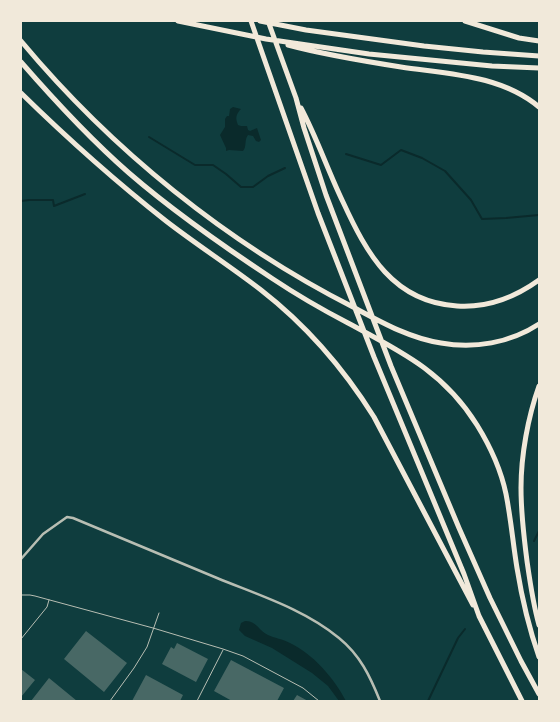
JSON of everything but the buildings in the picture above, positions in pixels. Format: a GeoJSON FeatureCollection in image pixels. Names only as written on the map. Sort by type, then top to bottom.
{"type":"FeatureCollection","features":[{"type":"Feature","properties":{"kind":"highway"},"geometry":{"type":"LineString","coordinates":[[178,21],[311,46],[389,56],[539,68]]}},
{"type":"Feature","properties":{"kind":"highway"},"geometry":{"type":"LineString","coordinates":[[251,21],[318,213],[374,357],[464,574],[479,616]]}},
{"type":"Feature","properties":{"kind":"highway"},"geometry":{"type":"LineString","coordinates":[[264,21],[306,30],[424,46],[539,56]]}},
{"type":"Feature","properties":{"kind":"highway"},"geometry":{"type":"LineString","coordinates":[[264,21],[296,98],[362,242],[380,267],[399,285],[419,297],[440,303],[455,306],[474,306],[503,300],[539,280]]}},
{"type":"Feature","properties":{"kind":"highway"},"geometry":{"type":"LineString","coordinates":[[465,21],[520,38],[539,41]]}},
{"type":"Feature","properties":{"kind":"highway"},"geometry":{"type":"LineString","coordinates":[[266,39],[313,52],[488,81],[513,90],[539,107]]}},
{"type":"Feature","properties":{"kind":"highway"},"geometry":{"type":"LineString","coordinates":[[21,41],[88,114],[173,190],[201,212],[286,270],[340,301],[410,334],[432,342],[450,345],[480,345],[506,340],[522,334],[539,324]]}},
{"type":"Feature","properties":{"kind":"highway"},"geometry":{"type":"LineString","coordinates":[[21,62],[66,112],[129,173],[193,224],[276,281],[411,358],[436,377],[459,400],[487,443],[505,489],[521,589],[532,639],[539,658]]}},
{"type":"Feature","properties":{"kind":"highway"},"geometry":{"type":"LineString","coordinates":[[21,93],[80,150],[128,191],[175,228],[262,291],[299,324],[335,362],[374,418],[522,701]]}},
{"type":"Feature","properties":{"kind":"highway"},"geometry":{"type":"LineString","coordinates":[[296,98],[326,196],[391,366],[490,598],[520,661],[539,694]]}},
{"type":"Feature","properties":{"kind":"highway"},"geometry":{"type":"LineString","coordinates":[[539,386],[534,400],[524,447],[521,488],[531,593],[539,625]]}},
{"type":"Feature","properties":{"kind":"street"},"geometry":{"type":"LineString","coordinates":[[21,559],[43,534],[66,517],[73,518],[277,602],[317,622],[340,638],[357,656],[371,677],[380,701]]}},
{"type":"Feature","properties":{"kind":"lane"},"geometry":{"type":"LineString","coordinates":[[21,595],[30,595],[153,628],[243,656],[303,688],[319,701]]}},
{"type":"Feature","properties":{"kind":"lane"},"geometry":{"type":"LineString","coordinates":[[21,639],[47,607],[49,600]]}},
{"type":"Feature","properties":{"kind":"lane"},"geometry":{"type":"LineString","coordinates":[[110,701],[147,647],[159,613]]}},
{"type":"Feature","properties":{"kind":"lane"},"geometry":{"type":"LineString","coordinates":[[197,701],[223,649]]}},
{"type":"Feature","properties":{"kind":"water"},"geometry":{"type":"Polygon","coordinates":[[[233,107],[241,109],[236,120],[238,125],[247,126],[250,131],[257,128],[261,140],[259,142],[256,141],[253,136],[248,135],[243,151],[226,151],[220,135],[225,127],[225,119],[229,116],[230,109],[233,107]]]}},
{"type":"Feature","properties":{"kind":"water"},"geometry":{"type":"Polygon","coordinates":[[[245,621],[252,622],[268,635],[287,642],[307,653],[329,675],[346,701],[339,701],[328,686],[312,673],[272,648],[245,636],[239,630],[241,623],[245,621]]]}},
{"type":"Feature","properties":{"kind":"waterway"},"geometry":{"type":"LineString","coordinates":[[149,137],[195,165],[213,165],[241,187],[253,187],[268,176],[285,168]]}},
{"type":"Feature","properties":{"kind":"waterway"},"geometry":{"type":"LineString","coordinates":[[346,154],[381,165],[401,150],[422,158],[445,171],[471,200],[482,219],[539,215]]}},
{"type":"Feature","properties":{"kind":"waterway"},"geometry":{"type":"LineString","coordinates":[[21,201],[53,200],[54,206],[85,194]]}},
{"type":"Feature","properties":{"kind":"waterway"},"geometry":{"type":"LineString","coordinates":[[534,541],[539,531]]}},
{"type":"Feature","properties":{"kind":"waterway"},"geometry":{"type":"LineString","coordinates":[[428,701],[458,638],[465,629]]}}]}
